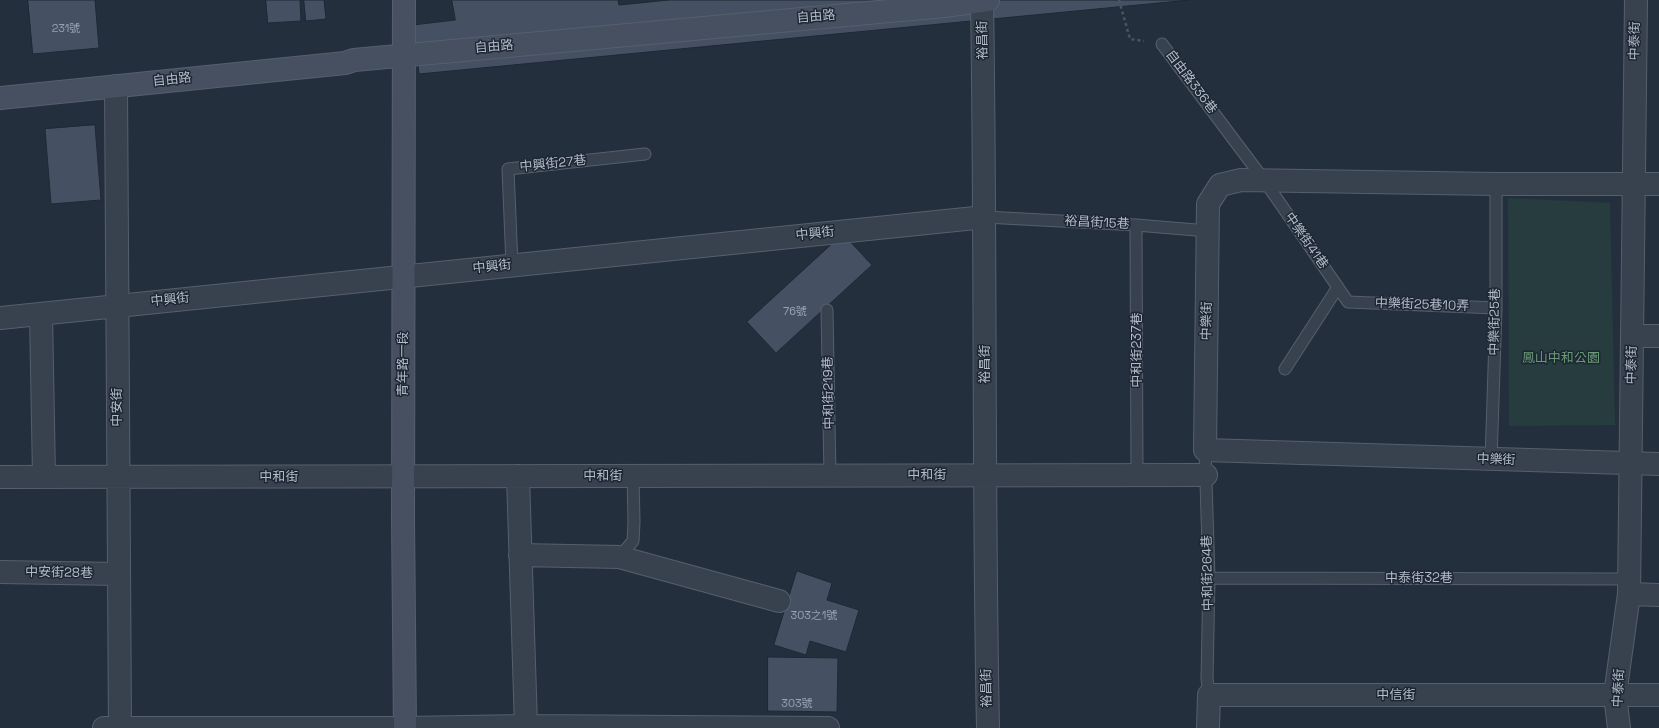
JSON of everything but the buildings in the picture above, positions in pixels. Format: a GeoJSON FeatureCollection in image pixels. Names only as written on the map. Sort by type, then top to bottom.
{"type":"FeatureCollection","features":[{"type":"Feature","properties":{"kind":"street","name":"青年路一段"},"geometry":{"type":"LineString","coordinates":[[404,0],[403,476],[405,728]]}},
{"type":"Feature","properties":{"kind":"street","name":"裕昌街"},"geometry":{"type":"LineString","coordinates":[[982,0],[985,217],[985,475],[988,728]]}},
{"type":"Feature","properties":{"kind":"street","name":"自由路"},"geometry":{"type":"LineString","coordinates":[[0,98],[345,63],[354,60],[944,6],[988,0]]}},
{"type":"Feature","properties":{"kind":"street","name":"中泰街"},"geometry":{"type":"LineString","coordinates":[[1619,728],[1615,695],[1629,587],[1636,0]]}},
{"type":"Feature","properties":{"kind":"street","name":"中安街"},"geometry":{"type":"LineString","coordinates":[[116,86],[117,477],[120,728]]}},
{"type":"Feature","properties":{"kind":"street","name":"中樂街"},"geometry":{"type":"LineString","coordinates":[[1659,184],[1496,184],[1241,180],[1220,185],[1208,204],[1205,450],[1659,464]]}},
{"type":"Feature","properties":{"kind":"street","name":"中興街"},"geometry":{"type":"LineString","coordinates":[[0,318],[985,217]]}},
{"type":"Feature","properties":{"kind":"street"},"geometry":{"type":"LineString","coordinates":[[41,314],[44,477]]}},
{"type":"Feature","properties":{"kind":"street"},"geometry":{"type":"LineString","coordinates":[[1632,336],[1659,336]]}},
{"type":"Feature","properties":{"kind":"street","name":"中和街"},"geometry":{"type":"LineString","coordinates":[[0,477],[1206,474]]}},
{"type":"Feature","properties":{"kind":"street"},"geometry":{"type":"LineString","coordinates":[[518,476],[526,726]]}},
{"type":"Feature","properties":{"kind":"street"},"geometry":{"type":"LineString","coordinates":[[520,555],[619,557],[779,602]]}},
{"type":"Feature","properties":{"kind":"street","name":"中安街28巷"},"geometry":{"type":"LineString","coordinates":[[0,572],[118,574]]}},
{"type":"Feature","properties":{"kind":"street"},"geometry":{"type":"LineString","coordinates":[[1629,587],[1659,595]]}},
{"type":"Feature","properties":{"kind":"street"},"geometry":{"type":"LineString","coordinates":[[1208,728],[1209,695]]}},
{"type":"Feature","properties":{"kind":"street","name":"中信街"},"geometry":{"type":"LineString","coordinates":[[1209,695],[1659,695]]}},
{"type":"Feature","properties":{"kind":"street"},"geometry":{"type":"LineString","coordinates":[[104,728],[405,728],[526,726],[828,728]]}},
{"type":"Feature","properties":{"kind":"lane","name":"自由路336巷"},"geometry":{"type":"LineString","coordinates":[[1162,44],[1264,180]]}},
{"type":"Feature","properties":{"kind":"lane","name":"中興街27巷"},"geometry":{"type":"LineString","coordinates":[[512,265],[508,169],[645,154]]}},
{"type":"Feature","properties":{"kind":"lane","name":"中樂街41巷"},"geometry":{"type":"LineString","coordinates":[[1264,180],[1348,302]]}},
{"type":"Feature","properties":{"kind":"lane","name":"中樂街25巷"},"geometry":{"type":"LineString","coordinates":[[1491,460],[1496,308],[1496,184]]}},
{"type":"Feature","properties":{"kind":"lane","name":"裕昌街15巷"},"geometry":{"type":"LineString","coordinates":[[985,217],[1136,225],[1208,231]]}},
{"type":"Feature","properties":{"kind":"lane","name":"中和街237巷"},"geometry":{"type":"LineString","coordinates":[[1136,225],[1137,475]]}},
{"type":"Feature","properties":{"kind":"lane"},"geometry":{"type":"LineString","coordinates":[[1285,369],[1338,287]]}},
{"type":"Feature","properties":{"kind":"lane","name":"中樂街25巷10弄"},"geometry":{"type":"LineString","coordinates":[[1348,302],[1496,308]]}},
{"type":"Feature","properties":{"kind":"lane","name":"中和街219巷"},"geometry":{"type":"LineString","coordinates":[[827,310],[830,476]]}},
{"type":"Feature","properties":{"kind":"lane","name":"中和街264巷"},"geometry":{"type":"LineString","coordinates":[[1205,450],[1209,578],[1207,679],[1209,695]]}},
{"type":"Feature","properties":{"kind":"lane"},"geometry":{"type":"LineString","coordinates":[[619,557],[633,541],[633,476]]}},
{"type":"Feature","properties":{"kind":"lane","name":"中泰街32巷"},"geometry":{"type":"LineString","coordinates":[[1209,578],[1629,587]]}},
{"type":"Feature","properties":{"kind":"path","name":"自由路336巷"},"geometry":{"type":"LineString","coordinates":[[1118,0],[1130,39],[1162,44]]}},
{"type":"Feature","properties":{"kind":"green space","name":"鳳山中和公園"},"geometry":{"type":"Polygon","coordinates":[[[1508,198],[1610,203],[1615,425],[1509,426],[1508,198]]]}}]}
